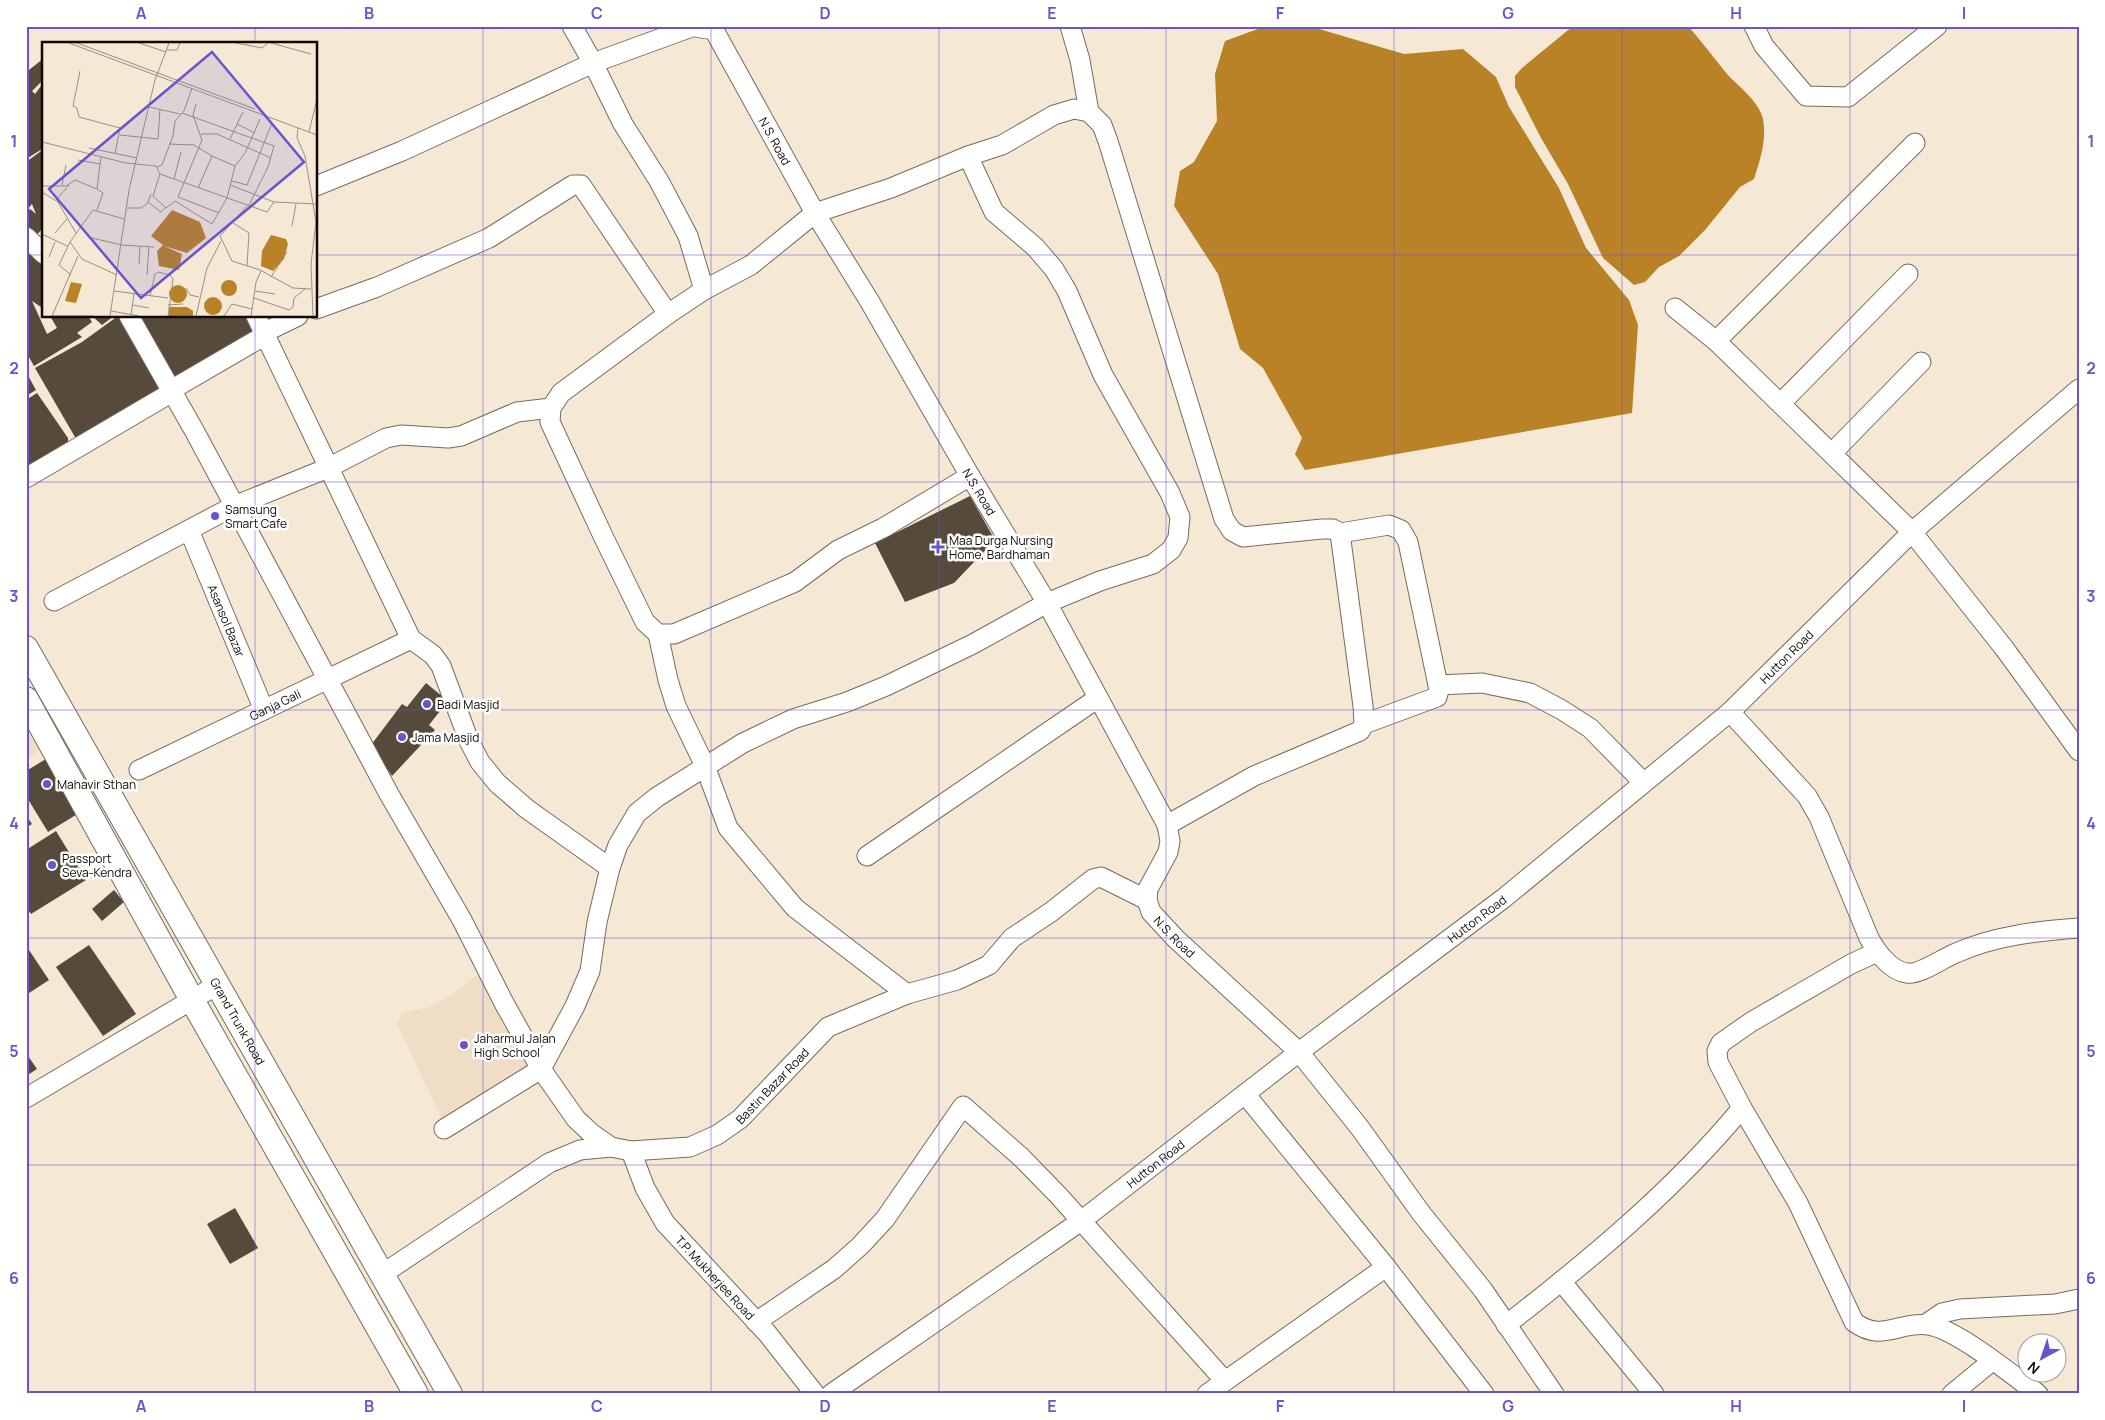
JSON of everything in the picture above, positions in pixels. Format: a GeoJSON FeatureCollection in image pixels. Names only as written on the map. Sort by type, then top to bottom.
{"type":"FeatureCollection","features":[{"type":"Feature","properties":{"kind":"main road","name":"Grand Trunk Road"},"geometry":{"type":"LineString","coordinates":[[26,648],[450,1394]]}},
{"type":"Feature","properties":{"kind":"main road"},"geometry":{"type":"LineString","coordinates":[[26,700],[192,1000],[416,1394]]}},
{"type":"Feature","properties":{"kind":"street"},"geometry":{"type":"LineString","coordinates":[[572,26],[624,124],[659,182],[688,236],[704,290]]}},
{"type":"Feature","properties":{"kind":"street"},"geometry":{"type":"LineString","coordinates":[[1070,26],[1080,60],[1089,112]]}},
{"type":"Feature","properties":{"kind":"street"},"geometry":{"type":"LineString","coordinates":[[1754,26],[1764,46],[1806,96],[1848,97],[1937,26]]}},
{"type":"Feature","properties":{"kind":"street"},"geometry":{"type":"LineString","coordinates":[[318,185],[402,151],[593,63],[689,27]]}},
{"type":"Feature","properties":{"kind":"street","name":"N.S. Road"},"geometry":{"type":"LineString","coordinates":[[689,27],[721,28],[815,213],[870,302],[970,476],[1047,603],[1167,825],[1170,841],[1168,852],[1148,888],[1147,900],[1151,912],[1158,922],[1299,1052],[1360,1128],[1421,1213],[1483,1290],[1554,1394]]}},
{"type":"Feature","properties":{"kind":"street"},"geometry":{"type":"LineString","coordinates":[[907,994],[795,908],[728,828],[705,766],[676,706],[658,634],[644,622],[550,422],[551,408],[562,393],[668,314],[704,290],[751,265],[815,213],[891,188],[968,156],[1002,145],[1054,115],[1074,109],[1089,112],[1102,124],[1224,519],[1232,531],[1243,537],[1322,529],[1333,529],[1340,533],[1389,525],[1401,530],[1408,542],[1439,690],[1437,697],[1364,724]]}},
{"type":"Feature","properties":{"kind":"street"},"geometry":{"type":"LineString","coordinates":[[1716,341],[1914,143]]}},
{"type":"Feature","properties":{"kind":"street"},"geometry":{"type":"LineString","coordinates":[[444,1129],[541,1068],[575,1006],[590,970],[597,922],[610,868],[618,845],[637,814],[657,798],[743,743],[792,719],[847,702],[886,686],[973,644],[1047,603],[1100,581],[1153,564],[1171,550],[1178,538],[1180,517],[1170,493],[1103,375],[1067,291],[1054,269],[1035,247],[994,212],[968,156]]}},
{"type":"Feature","properties":{"kind":"street"},"geometry":{"type":"LineString","coordinates":[[318,307],[377,287],[489,238],[573,185],[581,185],[636,263],[668,314]]}},
{"type":"Feature","properties":{"kind":"street"},"geometry":{"type":"LineString","coordinates":[[26,237],[42,252]]}},
{"type":"Feature","properties":{"kind":"street"},"geometry":{"type":"LineString","coordinates":[[1781,403],[1908,274]]}},
{"type":"Feature","properties":{"kind":"street"},"geometry":{"type":"LineString","coordinates":[[1674,308],[1716,341],[1912,532],[2004,648],[2079,752]]}},
{"type":"Feature","properties":{"kind":"street"},"geometry":{"type":"LineString","coordinates":[[130,318],[196,432],[389,794],[462,920],[504,1003],[541,1068],[576,1118],[591,1134],[611,1147]]}},
{"type":"Feature","properties":{"kind":"street"},"geometry":{"type":"LineString","coordinates":[[260,325],[290,318]]}},
{"type":"Feature","properties":{"kind":"street"},"geometry":{"type":"LineString","coordinates":[[26,478],[262,337],[260,325]]}},
{"type":"Feature","properties":{"kind":"street"},"geometry":{"type":"LineString","coordinates":[[260,325],[412,639],[441,666],[469,741],[480,762],[497,783],[527,809],[610,868]]}},
{"type":"Feature","properties":{"kind":"street"},"geometry":{"type":"LineString","coordinates":[[1832,453],[1920,362]]}},
{"type":"Feature","properties":{"kind":"street","name":"Hutton Road"},"geometry":{"type":"LineString","coordinates":[[831,1394],[1081,1221],[1299,1052],[1504,898],[1730,712],[1912,532],[2079,389]]}},
{"type":"Feature","properties":{"kind":"street"},"geometry":{"type":"LineString","coordinates":[[54,601],[234,506],[328,468],[386,438],[401,434],[448,438],[461,436],[517,412],[551,408]]}},
{"type":"Feature","properties":{"kind":"street"},"geometry":{"type":"LineString","coordinates":[[658,634],[674,634],[795,582],[838,550],[883,528],[970,476]]}},
{"type":"Feature","properties":{"kind":"street","name":"Asansol Bazar"},"geometry":{"type":"LineString","coordinates":[[189,530],[264,710]]}},
{"type":"Feature","properties":{"kind":"street"},"geometry":{"type":"LineString","coordinates":[[1167,825],[1254,776],[1360,731],[1364,724],[1340,533]]}},
{"type":"Feature","properties":{"kind":"street","name":"Ganja Gali"},"geometry":{"type":"LineString","coordinates":[[139,770],[412,639]]}},
{"type":"Feature","properties":{"kind":"street"},"geometry":{"type":"LineString","coordinates":[[1438,685],[1482,683],[1530,693],[1590,728],[1643,782]]}},
{"type":"Feature","properties":{"kind":"street"},"geometry":{"type":"LineString","coordinates":[[867,856],[1098,698]]}},
{"type":"Feature","properties":{"kind":"street"},"geometry":{"type":"LineString","coordinates":[[1730,712],[1807,796],[1819,817],[1856,907],[1877,952],[1896,969],[1906,973],[1917,972],[1957,952],[2009,936],[2079,928]]}},
{"type":"Feature","properties":{"kind":"street","name":"Bastin Bazar Road"},"geometry":{"type":"LineString","coordinates":[[381,1275],[549,1163],[580,1150],[611,1147],[631,1151],[690,1148],[717,1135],[740,1119],[828,1027],[907,994],[957,980],[989,965],[1012,938],[1051,912],[1093,879],[1101,877],[1147,900]]}},
{"type":"Feature","properties":{"kind":"street"},"geometry":{"type":"LineString","coordinates":[[1877,952],[1851,964],[1751,1022],[1721,1043],[1717,1057],[1742,1108],[1798,1202],[1854,1322],[1864,1330],[1874,1332],[1926,1324],[1942,1313],[1960,1309],[2055,1304],[2079,1299]]}},
{"type":"Feature","properties":{"kind":"street"},"geometry":{"type":"LineString","coordinates":[[26,1098],[217,985]]}},
{"type":"Feature","properties":{"kind":"street"},"geometry":{"type":"LineString","coordinates":[[1245,1094],[1386,1267],[1484,1394]]}},
{"type":"Feature","properties":{"kind":"street"},"geometry":{"type":"LineString","coordinates":[[756,1322],[834,1269],[860,1246],[885,1219],[963,1106],[1022,1158],[1225,1381]]}},
{"type":"Feature","properties":{"kind":"street"},"geometry":{"type":"LineString","coordinates":[[1506,1325],[1561,1281],[1645,1207],[1718,1137],[1742,1108]]}},
{"type":"Feature","properties":{"kind":"street","name":"T.P. Mukherjee Road"},"geometry":{"type":"LineString","coordinates":[[631,1151],[648,1194],[665,1222],[772,1340],[815,1394]]}},
{"type":"Feature","properties":{"kind":"street"},"geometry":{"type":"LineString","coordinates":[[1207,1394],[1386,1267]]}},
{"type":"Feature","properties":{"kind":"street"},"geometry":{"type":"LineString","coordinates":[[1561,1281],[1654,1394]]}},
{"type":"Feature","properties":{"kind":"street"},"geometry":{"type":"LineString","coordinates":[[1926,1324],[1954,1335],[2038,1394]]}},
{"type":"Feature","properties":{"kind":"street"},"geometry":{"type":"LineString","coordinates":[[1952,1394],[1992,1360]]}},
{"type":"Feature","properties":{"kind":"shaded area"},"geometry":{"type":"Polygon","coordinates":[[[1266,26],[1309,26],[1404,54],[1463,49],[1496,77],[1509,107],[1559,188],[1586,248],[1629,300],[1638,325],[1632,413],[1305,470],[1295,454],[1302,438],[1263,368],[1240,349],[1218,274],[1174,206],[1180,171],[1194,162],[1217,121],[1215,74],[1225,41],[1266,26]]]}},
{"type":"Feature","properties":{"kind":"shaded area"},"geometry":{"type":"Polygon","coordinates":[[[1573,26],[1688,26],[1727,74],[1753,100],[1763,119],[1764,135],[1761,157],[1754,179],[1740,187],[1705,230],[1679,256],[1659,267],[1645,282],[1634,285],[1603,258],[1568,184],[1541,138],[1515,87],[1515,76],[1522,68],[1573,26]]]}},
{"type":"Feature","properties":{"kind":"shaded area"},"geometry":{"type":"Polygon","coordinates":[[[26,725],[41,751],[26,759],[26,725]]]}},
{"type":"Feature","properties":{"kind":"shaded area","name":"Jaharmul Jalan High School"},"geometry":{"type":"Polygon","coordinates":[[[480,973],[533,1065],[442,1119],[397,1024],[402,1013],[429,1007],[451,995],[480,973]]]}},
{"type":"Feature","properties":{"kind":"building"},"geometry":{"type":"Polygon","coordinates":[[[42,60],[42,81],[32,91],[35,94],[42,85],[42,149],[26,159],[26,69],[29,70],[42,60]]]}},
{"type":"Feature","properties":{"kind":"building"},"geometry":{"type":"Polygon","coordinates":[[[42,150],[42,229],[32,240],[26,235],[26,214],[30,209],[36,214],[32,204],[26,211],[26,162],[42,150]]]}},
{"type":"Feature","properties":{"kind":"building"},"geometry":{"type":"Polygon","coordinates":[[[26,239],[42,253],[42,308],[32,301],[47,334],[57,328],[51,318],[89,318],[92,322],[77,333],[82,337],[34,366],[26,352],[26,239]]]}},
{"type":"Feature","properties":{"kind":"building"},"geometry":{"type":"Polygon","coordinates":[[[94,318],[111,318],[102,325],[94,318]]]}},
{"type":"Feature","properties":{"kind":"building"},"geometry":{"type":"Polygon","coordinates":[[[115,318],[124,318],[169,392],[79,444],[35,368],[82,342],[115,318]]]}},
{"type":"Feature","properties":{"kind":"building"},"geometry":{"type":"Polygon","coordinates":[[[136,318],[252,318],[259,333],[173,384],[136,318]]]}},
{"type":"Feature","properties":{"kind":"building"},"geometry":{"type":"Polygon","coordinates":[[[26,372],[36,390],[26,396],[26,372]]]}},
{"type":"Feature","properties":{"kind":"building"},"geometry":{"type":"Polygon","coordinates":[[[37,393],[68,438],[68,444],[26,475],[26,400],[37,393]]]}},
{"type":"Feature","properties":{"kind":"building"},"geometry":{"type":"Polygon","coordinates":[[[970,496],[995,540],[954,583],[905,602],[875,543],[970,496]]]}},
{"type":"Feature","properties":{"kind":"building","name":"Jama Masjid"},"geometry":{"type":"Polygon","coordinates":[[[426,683],[448,701],[429,725],[435,730],[392,776],[371,745],[402,704],[407,707],[426,683]]]}},
{"type":"Feature","properties":{"kind":"building","name":"Mahavir Sthan"},"geometry":{"type":"Polygon","coordinates":[[[51,756],[84,810],[48,832],[26,796],[26,771],[51,756]]]}},
{"type":"Feature","properties":{"kind":"building"},"geometry":{"type":"Polygon","coordinates":[[[26,815],[32,824],[26,828],[26,815]]]}},
{"type":"Feature","properties":{"kind":"building","name":"Passport Seva-Kendra"},"geometry":{"type":"Polygon","coordinates":[[[56,831],[86,880],[31,914],[26,907],[26,850],[56,831]]]}},
{"type":"Feature","properties":{"kind":"building"},"geometry":{"type":"Polygon","coordinates":[[[114,890],[124,902],[102,921],[92,909],[114,890]]]}},
{"type":"Feature","properties":{"kind":"building"},"geometry":{"type":"Polygon","coordinates":[[[89,945],[136,1014],[103,1036],[56,967],[89,945]]]}},
{"type":"Feature","properties":{"kind":"building"},"geometry":{"type":"Polygon","coordinates":[[[29,950],[49,980],[26,995],[26,951],[29,950]]]}},
{"type":"Feature","properties":{"kind":"building"},"geometry":{"type":"Polygon","coordinates":[[[26,1053],[37,1069],[26,1076],[26,1053]]]}},
{"type":"Feature","properties":{"kind":"building"},"geometry":{"type":"Polygon","coordinates":[[[235,1208],[258,1248],[230,1264],[207,1224],[235,1208]]]}},
{"type":"Feature","properties":{"kind":"place","name":"Samsung Smart Cafe"},"geometry":{"type":"Point","coordinates":[215,516]}},
{"type":"Feature","properties":{"kind":"place","name":"Maa Durga Nursing Home, Bardhaman"},"geometry":{"type":"Point","coordinates":[938,547]}},
{"type":"Feature","properties":{"kind":"place","name":"Badi Masjid"},"geometry":{"type":"Point","coordinates":[427,704]}},
{"type":"Feature","properties":{"kind":"place","name":"Jama Masjid"},"geometry":{"type":"Point","coordinates":[402,737]}},
{"type":"Feature","properties":{"kind":"place","name":"Mahavir Sthan"},"geometry":{"type":"Point","coordinates":[47,784]}},
{"type":"Feature","properties":{"kind":"place","name":"Passport Seva-Kendra"},"geometry":{"type":"Point","coordinates":[52,865]}},
{"type":"Feature","properties":{"kind":"place","name":"Jaharmul Jalan High School"},"geometry":{"type":"Point","coordinates":[464,1045]}}]}
